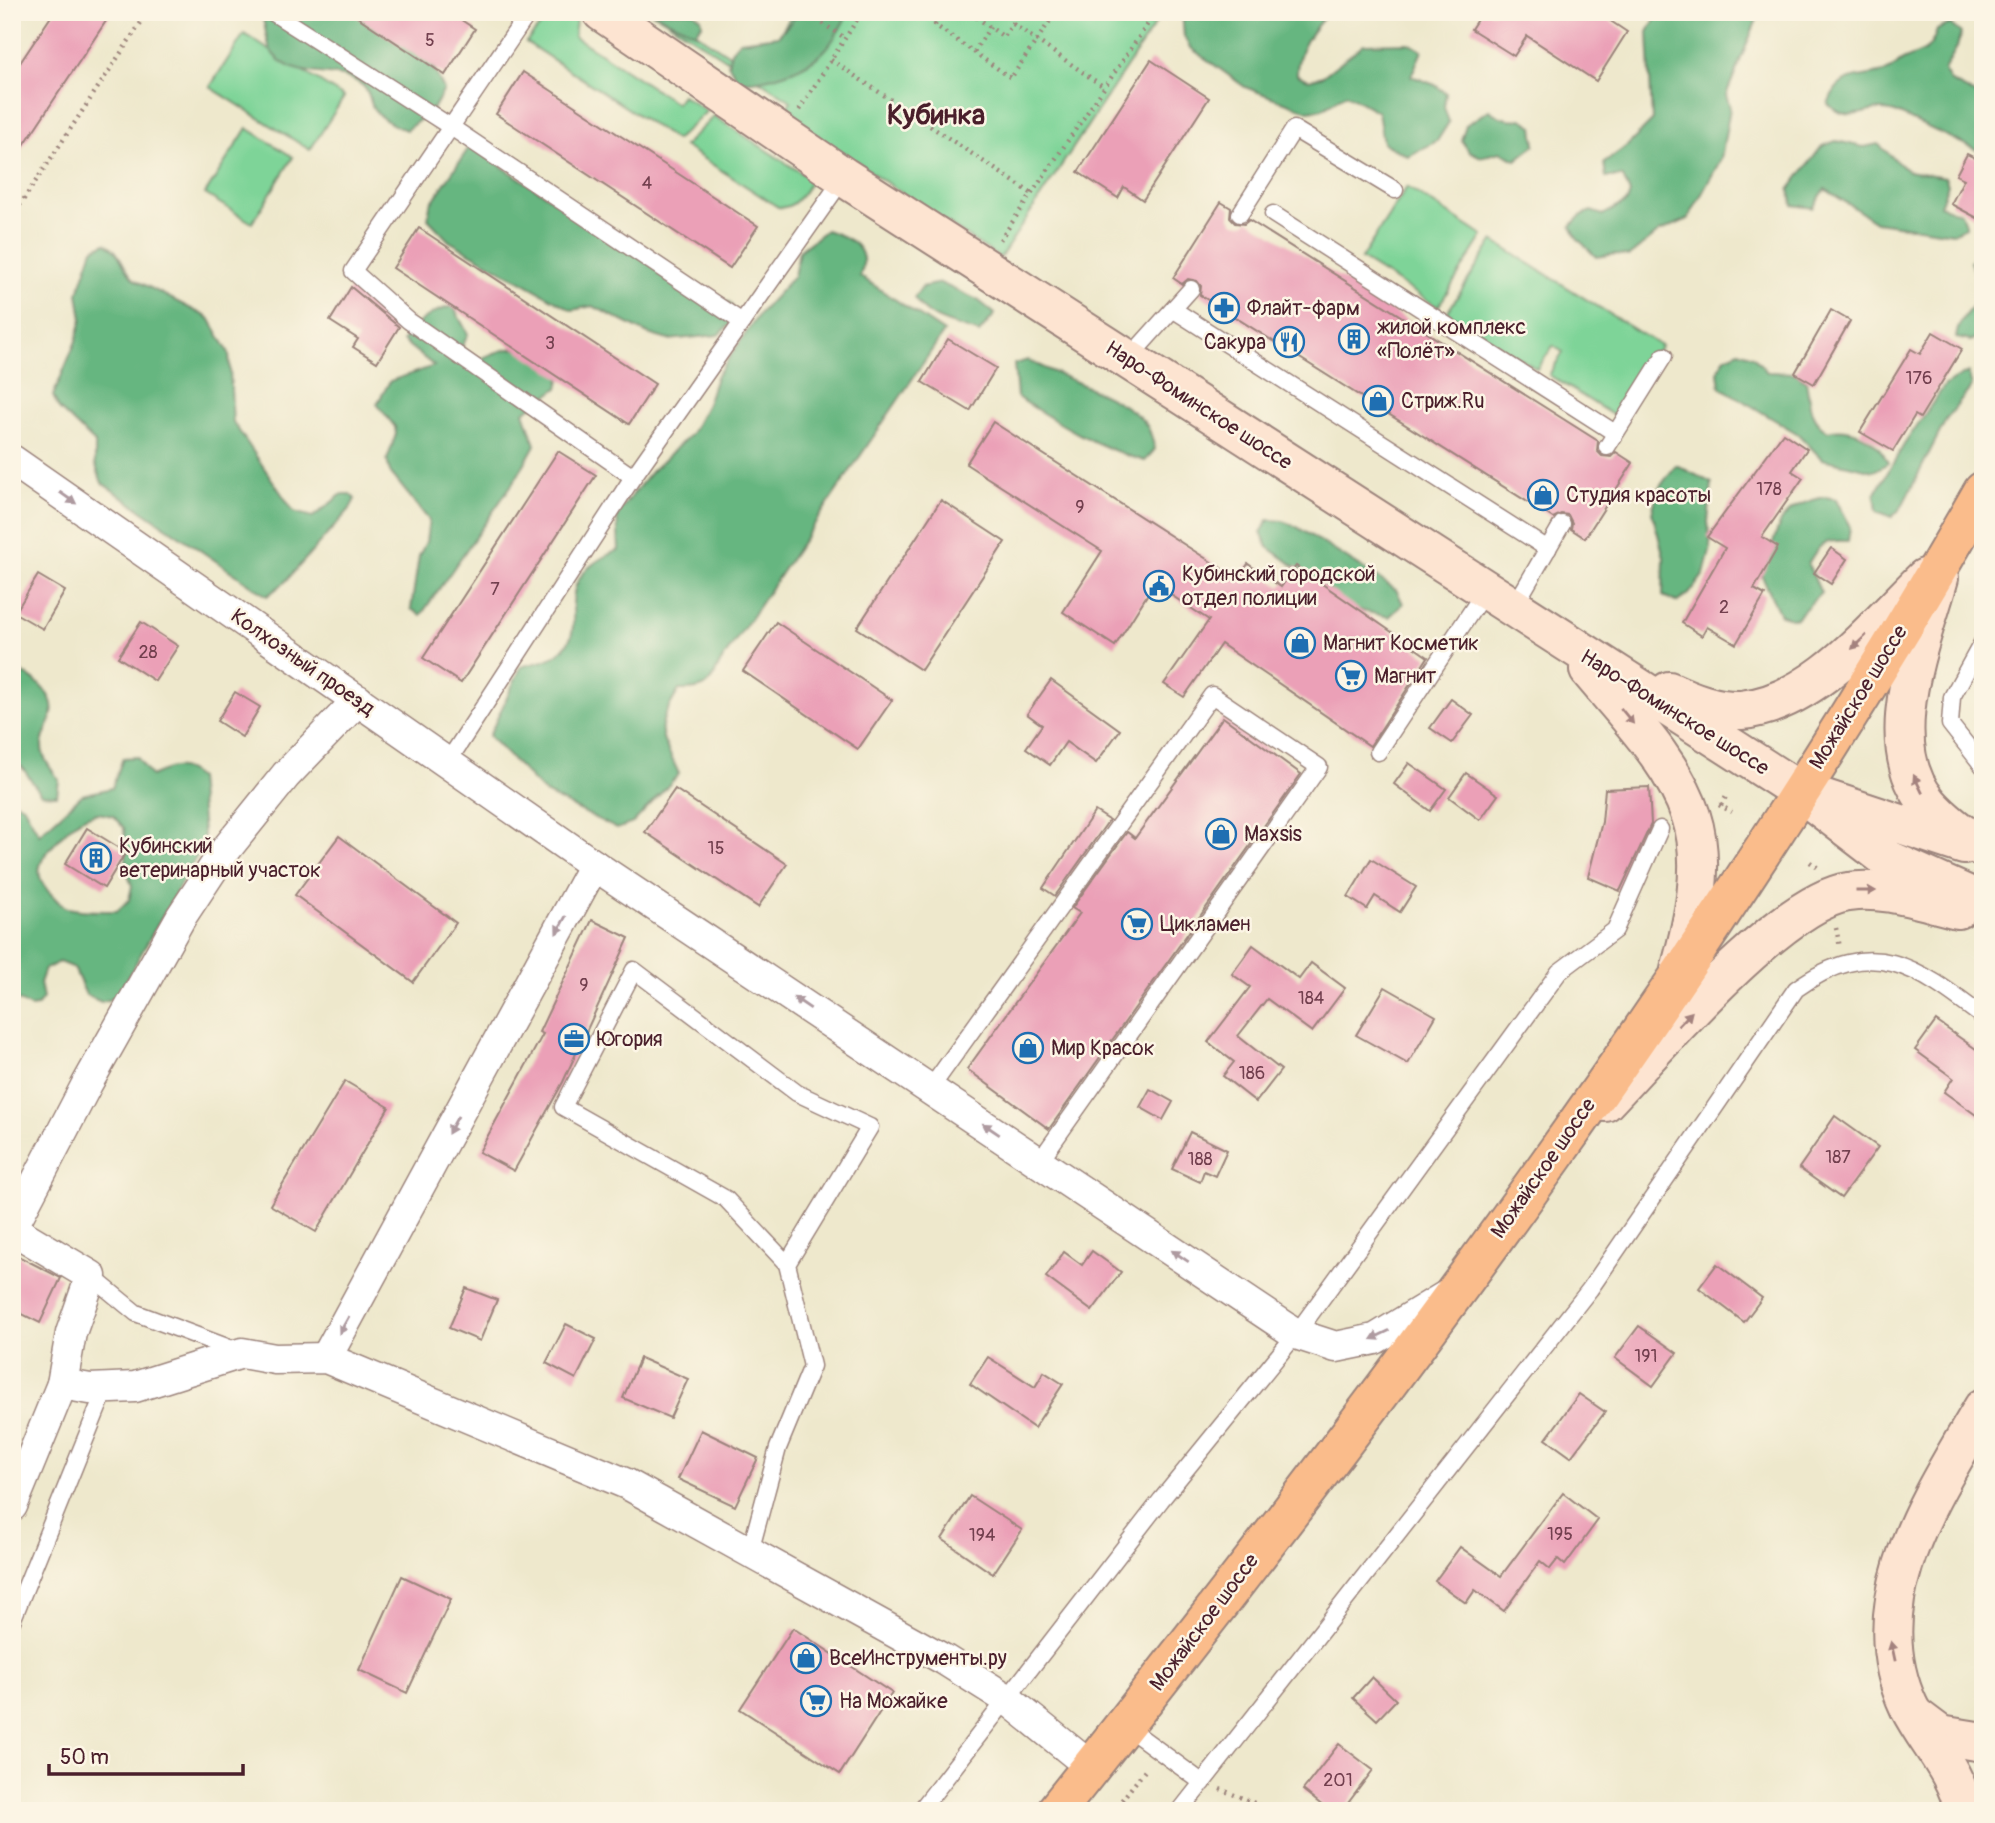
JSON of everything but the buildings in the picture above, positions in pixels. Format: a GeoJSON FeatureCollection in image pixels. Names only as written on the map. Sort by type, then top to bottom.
{"type":"FeatureCollection","features":[{"type":"Feature","properties":{"kind":"main road","name":"Можайское шоссе"},"geometry":{"type":"LineString","coordinates":[[1056,1811],[1459,1287],[1678,977],[1799,791],[1983,491]]}},
{"type":"Feature","properties":{"kind":"street","name":"Наро-Фоминское шоссе"},"geometry":{"type":"LineString","coordinates":[[602,12],[844,177],[1799,791],[1889,860],[1983,902]]}},
{"type":"Feature","properties":{"kind":"street","name":"Колхозный проезд"},"geometry":{"type":"LineString","coordinates":[[12,460],[594,865],[1296,1334],[1336,1347],[1375,1339],[1459,1287]]}},
{"type":"Feature","properties":{"kind":"street"},"geometry":{"type":"LineString","coordinates":[[1568,644],[1699,705],[1739,710],[1768,705],[1824,676],[1943,560]]}},
{"type":"Feature","properties":{"kind":"street"},"geometry":{"type":"LineString","coordinates":[[1943,560],[1905,700],[1905,740],[1911,769],[1927,802],[1953,828],[1983,850]]}},
{"type":"Feature","properties":{"kind":"street"},"geometry":{"type":"LineString","coordinates":[[1568,644],[1644,737],[1671,777],[1692,817],[1697,846],[1696,882],[1692,926],[1678,977]]}},
{"type":"Feature","properties":{"kind":"street"},"geometry":{"type":"LineString","coordinates":[[12,1506],[62,1384],[71,1333],[91,1276],[12,1228],[100,1060],[181,917],[217,863],[286,775],[358,700]]}},
{"type":"Feature","properties":{"kind":"street","name":"Наро-Фоминское шоссе"},"geometry":{"type":"LineString","coordinates":[[1799,791],[1983,850]]}},
{"type":"Feature","properties":{"kind":"street"},"geometry":{"type":"LineString","coordinates":[[326,1358],[594,865]]}},
{"type":"Feature","properties":{"kind":"street"},"geometry":{"type":"LineString","coordinates":[[1552,1156],[1755,947],[1784,924],[1820,902],[1848,891],[1876,891],[1983,914]]}},
{"type":"Feature","properties":{"kind":"street"},"geometry":{"type":"LineString","coordinates":[[62,1384],[106,1388],[135,1387],[242,1353],[275,1359],[326,1358],[626,1484],[945,1660],[1006,1699],[1091,1767]]}},
{"type":"Feature","properties":{"kind":"street"},"geometry":{"type":"LineString","coordinates":[[1964,1811],[1945,1761],[1914,1716],[1899,1679],[1890,1635],[1898,1579],[1927,1504],[1983,1408]]}},
{"type":"Feature","properties":{"kind":"street"},"geometry":{"type":"LineString","coordinates":[[1914,1716],[1940,1735],[1983,1742]]}},
{"type":"Feature","properties":{"kind":"lane"},"geometry":{"type":"LineString","coordinates":[[272,12],[742,322]]}},
{"type":"Feature","properties":{"kind":"lane"},"geometry":{"type":"LineString","coordinates":[[530,12],[353,271],[409,321],[633,477]]}},
{"type":"Feature","properties":{"kind":"lane"},"geometry":{"type":"LineString","coordinates":[[1240,214],[1294,129],[1395,190]]}},
{"type":"Feature","properties":{"kind":"lane"},"geometry":{"type":"LineString","coordinates":[[446,763],[633,477],[844,177]]}},
{"type":"Feature","properties":{"kind":"lane"},"geometry":{"type":"LineString","coordinates":[[1273,214],[1611,440],[1664,356]]}},
{"type":"Feature","properties":{"kind":"lane"},"geometry":{"type":"LineString","coordinates":[[1128,359],[1191,289]]}},
{"type":"Feature","properties":{"kind":"lane"},"geometry":{"type":"LineString","coordinates":[[1174,310],[1548,549]]}},
{"type":"Feature","properties":{"kind":"lane"},"geometry":{"type":"LineString","coordinates":[[1378,751],[1499,600],[1548,549],[1562,524]]}},
{"type":"Feature","properties":{"kind":"lane"},"geometry":{"type":"LineString","coordinates":[[1983,641],[1952,697],[1950,724],[1983,766]]}},
{"type":"Feature","properties":{"kind":"lane"},"geometry":{"type":"LineString","coordinates":[[930,1089],[1212,695],[1319,767],[1039,1162]]}},
{"type":"Feature","properties":{"kind":"lane"},"geometry":{"type":"LineString","coordinates":[[920,1811],[1296,1334],[1559,972],[1615,930],[1660,829]]}},
{"type":"Feature","properties":{"kind":"lane"},"geometry":{"type":"LineString","coordinates":[[1180,1811],[1590,1289],[1796,989],[1823,970],[1844,964],[1881,960],[1912,969],[1946,989],[1983,1017]]}},
{"type":"Feature","properties":{"kind":"lane"},"geometry":{"type":"LineString","coordinates":[[751,1552],[778,1448],[812,1366],[787,1264],[726,1199],[563,1107],[634,970],[797,1093],[870,1127],[787,1264]]}},
{"type":"Feature","properties":{"kind":"lane"},"geometry":{"type":"LineString","coordinates":[[91,1276],[136,1313],[242,1353]]}},
{"type":"Feature","properties":{"kind":"lane"},"geometry":{"type":"LineString","coordinates":[[12,1621],[106,1388]]}},
{"type":"Feature","properties":{"kind":"lane"},"geometry":{"type":"LineString","coordinates":[[1124,1725],[1203,1783]]}},
{"type":"Feature","properties":{"kind":"path"},"geometry":{"type":"LineString","coordinates":[[12,217],[148,12]]}},
{"type":"Feature","properties":{"kind":"path"},"geometry":{"type":"LineString","coordinates":[[806,12],[845,38]]}},
{"type":"Feature","properties":{"kind":"path"},"geometry":{"type":"LineString","coordinates":[[798,110],[862,12]]}},
{"type":"Feature","properties":{"kind":"path"},"geometry":{"type":"LineString","coordinates":[[944,12],[935,25],[1011,78],[1056,12]]}},
{"type":"Feature","properties":{"kind":"path"},"geometry":{"type":"LineString","coordinates":[[980,12],[976,18],[1004,37],[1020,12]]}},
{"type":"Feature","properties":{"kind":"path"},"geometry":{"type":"LineString","coordinates":[[999,240],[1156,12]]}},
{"type":"Feature","properties":{"kind":"path"},"geometry":{"type":"LineString","coordinates":[[1013,24],[1104,87]]}},
{"type":"Feature","properties":{"kind":"path"},"geometry":{"type":"LineString","coordinates":[[974,52],[990,27]]}},
{"type":"Feature","properties":{"kind":"path"},"geometry":{"type":"LineString","coordinates":[[831,60],[1031,193]]}},
{"type":"Feature","properties":{"kind":"path"},"geometry":{"type":"LineString","coordinates":[[1721,805],[1727,795]]}},
{"type":"Feature","properties":{"kind":"path"},"geometry":{"type":"LineString","coordinates":[[1834,916],[1844,964]]}},
{"type":"Feature","properties":{"kind":"path"},"geometry":{"type":"LineString","coordinates":[[1113,1811],[1160,1752]]}},
{"type":"Feature","properties":{"kind":"path"},"geometry":{"type":"LineString","coordinates":[[1203,1783],[1274,1811]]}},
{"type":"Feature","properties":{"kind":"green space"},"geometry":{"type":"Polygon","coordinates":[[[260,12],[367,12],[429,58],[444,90],[432,111],[406,130],[397,127],[377,113],[363,86],[341,76],[306,72],[283,63],[270,50],[260,12]]]}},
{"type":"Feature","properties":{"kind":"green space"},"geometry":{"type":"Polygon","coordinates":[[[552,12],[577,12],[574,36],[676,103],[682,95],[707,111],[676,140],[526,42],[552,12]]]}},
{"type":"Feature","properties":{"kind":"green space"},"geometry":{"type":"Polygon","coordinates":[[[650,12],[693,12],[701,18],[702,25],[695,33],[650,12]]]}},
{"type":"Feature","properties":{"kind":"green space"},"geometry":{"type":"Polygon","coordinates":[[[653,12],[664,12],[755,72],[794,12],[833,37],[816,12],[1163,12],[1000,258],[783,114],[791,101],[653,12]]]}},
{"type":"Feature","properties":{"kind":"green space"},"geometry":{"type":"Polygon","coordinates":[[[800,12],[849,12],[829,45],[808,63],[775,77],[740,82],[728,64],[731,51],[740,41],[778,36],[800,12]]]}},
{"type":"Feature","properties":{"kind":"green space"},"geometry":{"type":"Polygon","coordinates":[[[1182,12],[1329,12],[1312,33],[1299,57],[1297,75],[1309,80],[1323,76],[1364,44],[1409,43],[1422,51],[1411,76],[1435,85],[1446,93],[1444,107],[1449,122],[1437,141],[1408,156],[1383,143],[1378,112],[1346,94],[1322,109],[1308,111],[1245,87],[1191,48],[1184,37],[1182,12]]]}},
{"type":"Feature","properties":{"kind":"green space"},"geometry":{"type":"Polygon","coordinates":[[[1659,12],[1760,12],[1726,95],[1730,108],[1721,159],[1688,219],[1659,232],[1629,256],[1616,254],[1596,257],[1577,238],[1571,226],[1580,216],[1591,211],[1603,215],[1627,202],[1630,193],[1623,177],[1606,177],[1604,163],[1627,146],[1652,121],[1648,32],[1659,12]]]}},
{"type":"Feature","properties":{"kind":"green space"},"geometry":{"type":"Polygon","coordinates":[[[1950,24],[1961,33],[1957,47],[1944,70],[1951,82],[1983,98],[1983,153],[1895,112],[1876,110],[1853,115],[1837,111],[1828,104],[1839,85],[1853,78],[1892,69],[1901,61],[1928,48],[1937,30],[1950,24]]]}},
{"type":"Feature","properties":{"kind":"green space"},"geometry":{"type":"Polygon","coordinates":[[[244,34],[344,97],[310,150],[210,87],[244,34]]]}},
{"type":"Feature","properties":{"kind":"green space"},"geometry":{"type":"Polygon","coordinates":[[[1489,110],[1504,118],[1522,119],[1533,126],[1535,145],[1516,160],[1500,152],[1481,157],[1469,151],[1461,140],[1466,125],[1489,110]]]}},
{"type":"Feature","properties":{"kind":"green space"},"geometry":{"type":"Polygon","coordinates":[[[714,116],[812,180],[794,203],[778,207],[684,146],[714,116]]]}},
{"type":"Feature","properties":{"kind":"green space"},"geometry":{"type":"Polygon","coordinates":[[[247,128],[293,157],[252,223],[205,194],[247,128]]]}},
{"type":"Feature","properties":{"kind":"green space"},"geometry":{"type":"Polygon","coordinates":[[[1836,141],[1864,147],[1878,144],[1908,171],[1945,177],[1948,185],[1940,205],[1961,213],[1966,227],[1953,233],[1876,222],[1825,189],[1813,208],[1793,205],[1789,190],[1822,146],[1836,141]]]}},
{"type":"Feature","properties":{"kind":"green space"},"geometry":{"type":"Polygon","coordinates":[[[470,146],[714,304],[729,302],[739,317],[718,335],[668,340],[648,334],[593,306],[572,310],[449,241],[428,219],[430,205],[470,146]]]}},
{"type":"Feature","properties":{"kind":"green space"},"geometry":{"type":"Polygon","coordinates":[[[1407,187],[1483,236],[1438,307],[1361,259],[1407,187]]]}},
{"type":"Feature","properties":{"kind":"green space"},"geometry":{"type":"Polygon","coordinates":[[[826,230],[856,245],[863,258],[860,276],[944,332],[709,683],[694,690],[679,690],[665,715],[662,731],[679,774],[633,823],[617,829],[545,793],[489,736],[521,667],[552,657],[561,651],[570,639],[575,588],[582,575],[595,562],[619,550],[617,514],[651,472],[691,434],[707,404],[716,377],[759,314],[794,276],[799,251],[826,230]]]}},
{"type":"Feature","properties":{"kind":"green space"},"geometry":{"type":"Polygon","coordinates":[[[1493,241],[1661,346],[1616,417],[1549,375],[1563,352],[1553,346],[1537,369],[1447,313],[1493,241]]]}},
{"type":"Feature","properties":{"kind":"green space"},"geometry":{"type":"Polygon","coordinates":[[[106,243],[115,251],[135,280],[209,318],[229,353],[233,422],[294,512],[313,517],[342,494],[350,494],[355,499],[350,509],[285,582],[267,596],[102,483],[95,463],[95,443],[59,409],[53,396],[76,341],[82,319],[78,293],[93,249],[106,243]]]}},
{"type":"Feature","properties":{"kind":"green space"},"geometry":{"type":"Polygon","coordinates":[[[1983,255],[1983,335],[1971,341],[1956,338],[1959,326],[1978,297],[1977,277],[1970,262],[1983,255]]]}},
{"type":"Feature","properties":{"kind":"green space"},"geometry":{"type":"Polygon","coordinates":[[[940,283],[978,300],[995,314],[979,333],[935,317],[914,298],[922,287],[940,283]]]}},
{"type":"Feature","properties":{"kind":"green space"},"geometry":{"type":"Polygon","coordinates":[[[453,306],[468,334],[460,352],[479,360],[505,350],[523,350],[561,375],[558,388],[524,412],[535,445],[517,477],[421,615],[411,609],[419,556],[426,542],[429,520],[390,472],[387,460],[396,434],[395,427],[377,404],[390,381],[434,366],[403,341],[425,318],[453,306]]]}},
{"type":"Feature","properties":{"kind":"green space"},"geometry":{"type":"Polygon","coordinates":[[[1739,351],[1753,356],[1767,372],[1795,373],[1806,381],[1813,416],[1821,426],[1828,431],[1847,430],[1864,436],[1878,447],[1888,463],[1874,471],[1822,459],[1798,434],[1720,387],[1718,372],[1725,357],[1739,351]]]}},
{"type":"Feature","properties":{"kind":"green space"},"geometry":{"type":"Polygon","coordinates":[[[1028,360],[1107,396],[1135,414],[1147,426],[1155,449],[1145,461],[1128,456],[1079,434],[1017,397],[1014,364],[1028,360]]]}},
{"type":"Feature","properties":{"kind":"green space"},"geometry":{"type":"Polygon","coordinates":[[[1968,372],[1972,386],[1946,420],[1901,508],[1892,517],[1877,511],[1875,494],[1905,443],[1945,385],[1968,372]]]}},
{"type":"Feature","properties":{"kind":"green space"},"geometry":{"type":"Polygon","coordinates":[[[1676,465],[1712,483],[1708,522],[1711,547],[1704,574],[1689,594],[1677,602],[1663,596],[1664,557],[1652,512],[1659,488],[1676,465]]]}},
{"type":"Feature","properties":{"kind":"green space"},"geometry":{"type":"Polygon","coordinates":[[[1825,497],[1836,499],[1850,527],[1848,541],[1828,542],[1819,547],[1808,564],[1821,593],[1795,619],[1780,615],[1760,572],[1786,515],[1807,502],[1825,497]]]}},
{"type":"Feature","properties":{"kind":"green space"},"geometry":{"type":"Polygon","coordinates":[[[1268,520],[1283,521],[1297,527],[1386,583],[1397,591],[1403,604],[1389,617],[1354,609],[1268,547],[1261,533],[1268,520]]]}},
{"type":"Feature","properties":{"kind":"green space"},"geometry":{"type":"Polygon","coordinates":[[[12,667],[33,680],[50,699],[52,714],[43,738],[42,751],[59,780],[57,795],[41,794],[22,767],[12,761],[12,667]]]}},
{"type":"Feature","properties":{"kind":"green space"},"geometry":{"type":"Polygon","coordinates":[[[137,757],[151,776],[164,770],[181,768],[198,778],[204,843],[116,998],[101,1002],[86,995],[74,968],[59,962],[45,969],[40,983],[43,998],[37,1006],[30,1007],[12,997],[12,800],[24,807],[39,834],[82,795],[112,788],[123,758],[137,757]],[[98,813],[75,823],[42,860],[39,873],[41,879],[51,894],[65,907],[86,911],[117,911],[129,900],[132,886],[127,872],[124,828],[113,816],[98,813]]]}},
{"type":"Feature","properties":{"kind":"place","name":"Флайт-фарм"},"geometry":{"type":"Point","coordinates":[1224,308]}},
{"type":"Feature","properties":{"kind":"place","name":"жилой комплекс «Полёт»"},"geometry":{"type":"Point","coordinates":[1354,339]}},
{"type":"Feature","properties":{"kind":"place","name":"Сакура"},"geometry":{"type":"Point","coordinates":[1289,342]}},
{"type":"Feature","properties":{"kind":"place","name":"Стриж.Ru"},"geometry":{"type":"Point","coordinates":[1378,401]}},
{"type":"Feature","properties":{"kind":"place","name":"Студия красоты"},"geometry":{"type":"Point","coordinates":[1543,495]}},
{"type":"Feature","properties":{"kind":"place","name":"Кубинский городской отдел полиции"},"geometry":{"type":"Point","coordinates":[1159,586]}},
{"type":"Feature","properties":{"kind":"place","name":"Магнит Косметик"},"geometry":{"type":"Point","coordinates":[1300,643]}},
{"type":"Feature","properties":{"kind":"place","name":"Магнит"},"geometry":{"type":"Point","coordinates":[1351,676]}},
{"type":"Feature","properties":{"kind":"place","name":"Maxsis"},"geometry":{"type":"Point","coordinates":[1221,834]}},
{"type":"Feature","properties":{"kind":"place","name":"Кубинский ветеринарный участок"},"geometry":{"type":"Point","coordinates":[96,858]}},
{"type":"Feature","properties":{"kind":"place","name":"Цикламен"},"geometry":{"type":"Point","coordinates":[1137,924]}},
{"type":"Feature","properties":{"kind":"place","name":"Югория"},"geometry":{"type":"Point","coordinates":[574,1039]}},
{"type":"Feature","properties":{"kind":"place","name":"Мир Красок"},"geometry":{"type":"Point","coordinates":[1028,1048]}},
{"type":"Feature","properties":{"kind":"place","name":"ВсеИнструменты.ру"},"geometry":{"type":"Point","coordinates":[806,1658]}},
{"type":"Feature","properties":{"kind":"place","name":"На Можайке"},"geometry":{"type":"Point","coordinates":[816,1701]}},
{"type":"Feature","properties":{"kind":"district","name":"Кубинка"},"geometry":{"type":"Point","coordinates":[936,114]}}]}
